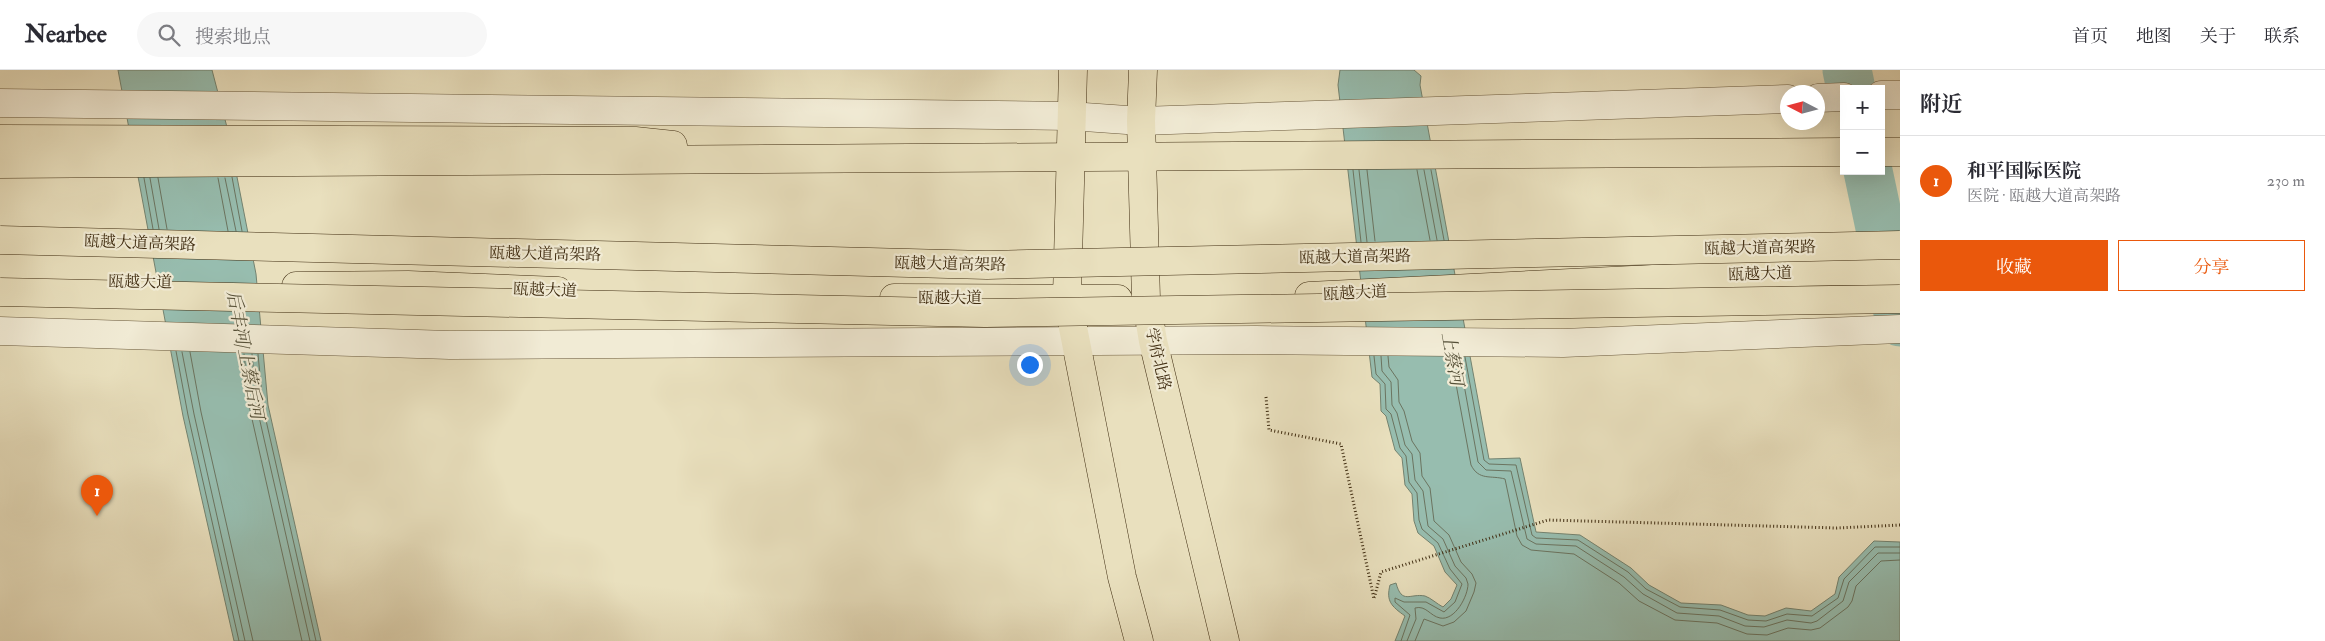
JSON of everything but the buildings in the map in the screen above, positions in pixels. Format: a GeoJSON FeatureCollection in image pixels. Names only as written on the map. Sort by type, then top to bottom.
{"type":"FeatureCollection","features":[{"type":"Feature","properties":{"kind":"main road"},"geometry":{"type":"LineString","coordinates":[[1073,70],[1070,116],[1067,298],[1122,577],[1139,641]]}},
{"type":"Feature","properties":{"kind":"main road","name":"学府北路"},"geometry":{"type":"LineString","coordinates":[[1143,70],[1140,121],[1146,299],[1153,341],[1225,641]]}},
{"type":"Feature","properties":{"kind":"main road"},"geometry":{"type":"LineString","coordinates":[[0,139],[113,139],[266,152],[801,159],[1840,152]]}},
{"type":"Feature","properties":{"kind":"main road"},"geometry":{"type":"LineString","coordinates":[[0,164],[88,164],[266,152]]}},
{"type":"Feature","properties":{"kind":"main road"},"geometry":{"type":"LineString","coordinates":[[1885,152],[1900,152]]}},
{"type":"Feature","properties":{"kind":"main road","name":"瓯越大道高架路"},"geometry":{"type":"LineString","coordinates":[[0,240],[987,265],[1900,245]]}},
{"type":"Feature","properties":{"kind":"main road","name":"瓯越大道"},"geometry":{"type":"LineString","coordinates":[[0,279],[281,286],[408,285],[752,299],[1146,299],[1316,295],[1795,272],[1900,271]]}},
{"type":"Feature","properties":{"kind":"main road"},"geometry":{"type":"LineString","coordinates":[[0,292],[985,313],[1900,299]]}},
{"type":"Feature","properties":{"kind":"street"},"geometry":{"type":"LineString","coordinates":[[1885,95],[1900,95]]}},
{"type":"Feature","properties":{"kind":"street"},"geometry":{"type":"LineString","coordinates":[[1825,98],[1840,97]]}},
{"type":"Feature","properties":{"kind":"street"},"geometry":{"type":"LineString","coordinates":[[0,103],[1070,116],[1140,121],[1780,99]]}},
{"type":"Feature","properties":{"kind":"street"},"geometry":{"type":"LineString","coordinates":[[0,331],[450,345],[1153,341],[1563,343],[1900,329]]}},
{"type":"Feature","properties":{"kind":"path"},"geometry":{"type":"LineString","coordinates":[[1266,397],[1269,430],[1341,444],[1374,600],[1381,572],[1548,520],[1837,528],[1900,525]]}},
{"type":"Feature","properties":{"kind":"water","name":"后丰河/上蔡后河"},"geometry":{"type":"Polygon","coordinates":[[[118,70],[212,70],[228,131],[256,274],[268,405],[321,641],[234,641],[183,416],[118,70]]]}},
{"type":"Feature","properties":{"kind":"water","name":"上蔡河"},"geometry":{"type":"Polygon","coordinates":[[[1340,70],[1414,70],[1421,76],[1420,85],[1489,459],[1520,458],[1536,532],[1580,535],[1631,568],[1649,585],[1681,603],[1721,605],[1748,615],[1765,616],[1786,608],[1811,611],[1835,594],[1839,577],[1874,541],[1900,542],[1900,641],[1395,641],[1405,616],[1396,609],[1389,599],[1390,585],[1396,583],[1398,590],[1404,596],[1425,596],[1443,607],[1451,599],[1457,585],[1445,572],[1434,546],[1418,533],[1414,521],[1412,494],[1405,485],[1402,458],[1395,450],[1386,416],[1381,411],[1380,384],[1372,377],[1338,85],[1340,70]]]}},
{"type":"Feature","properties":{"kind":"waterway"},"geometry":{"type":"LineString","coordinates":[[1847,70],[1850,85]]}},
{"type":"Feature","properties":{"kind":"waterway"},"geometry":{"type":"LineString","coordinates":[[1869,175],[1900,322]]}},
{"type":"Feature","properties":{"kind":"place","name":"和平国际医院"},"geometry":{"type":"Point","coordinates":[97,516]}}]}
